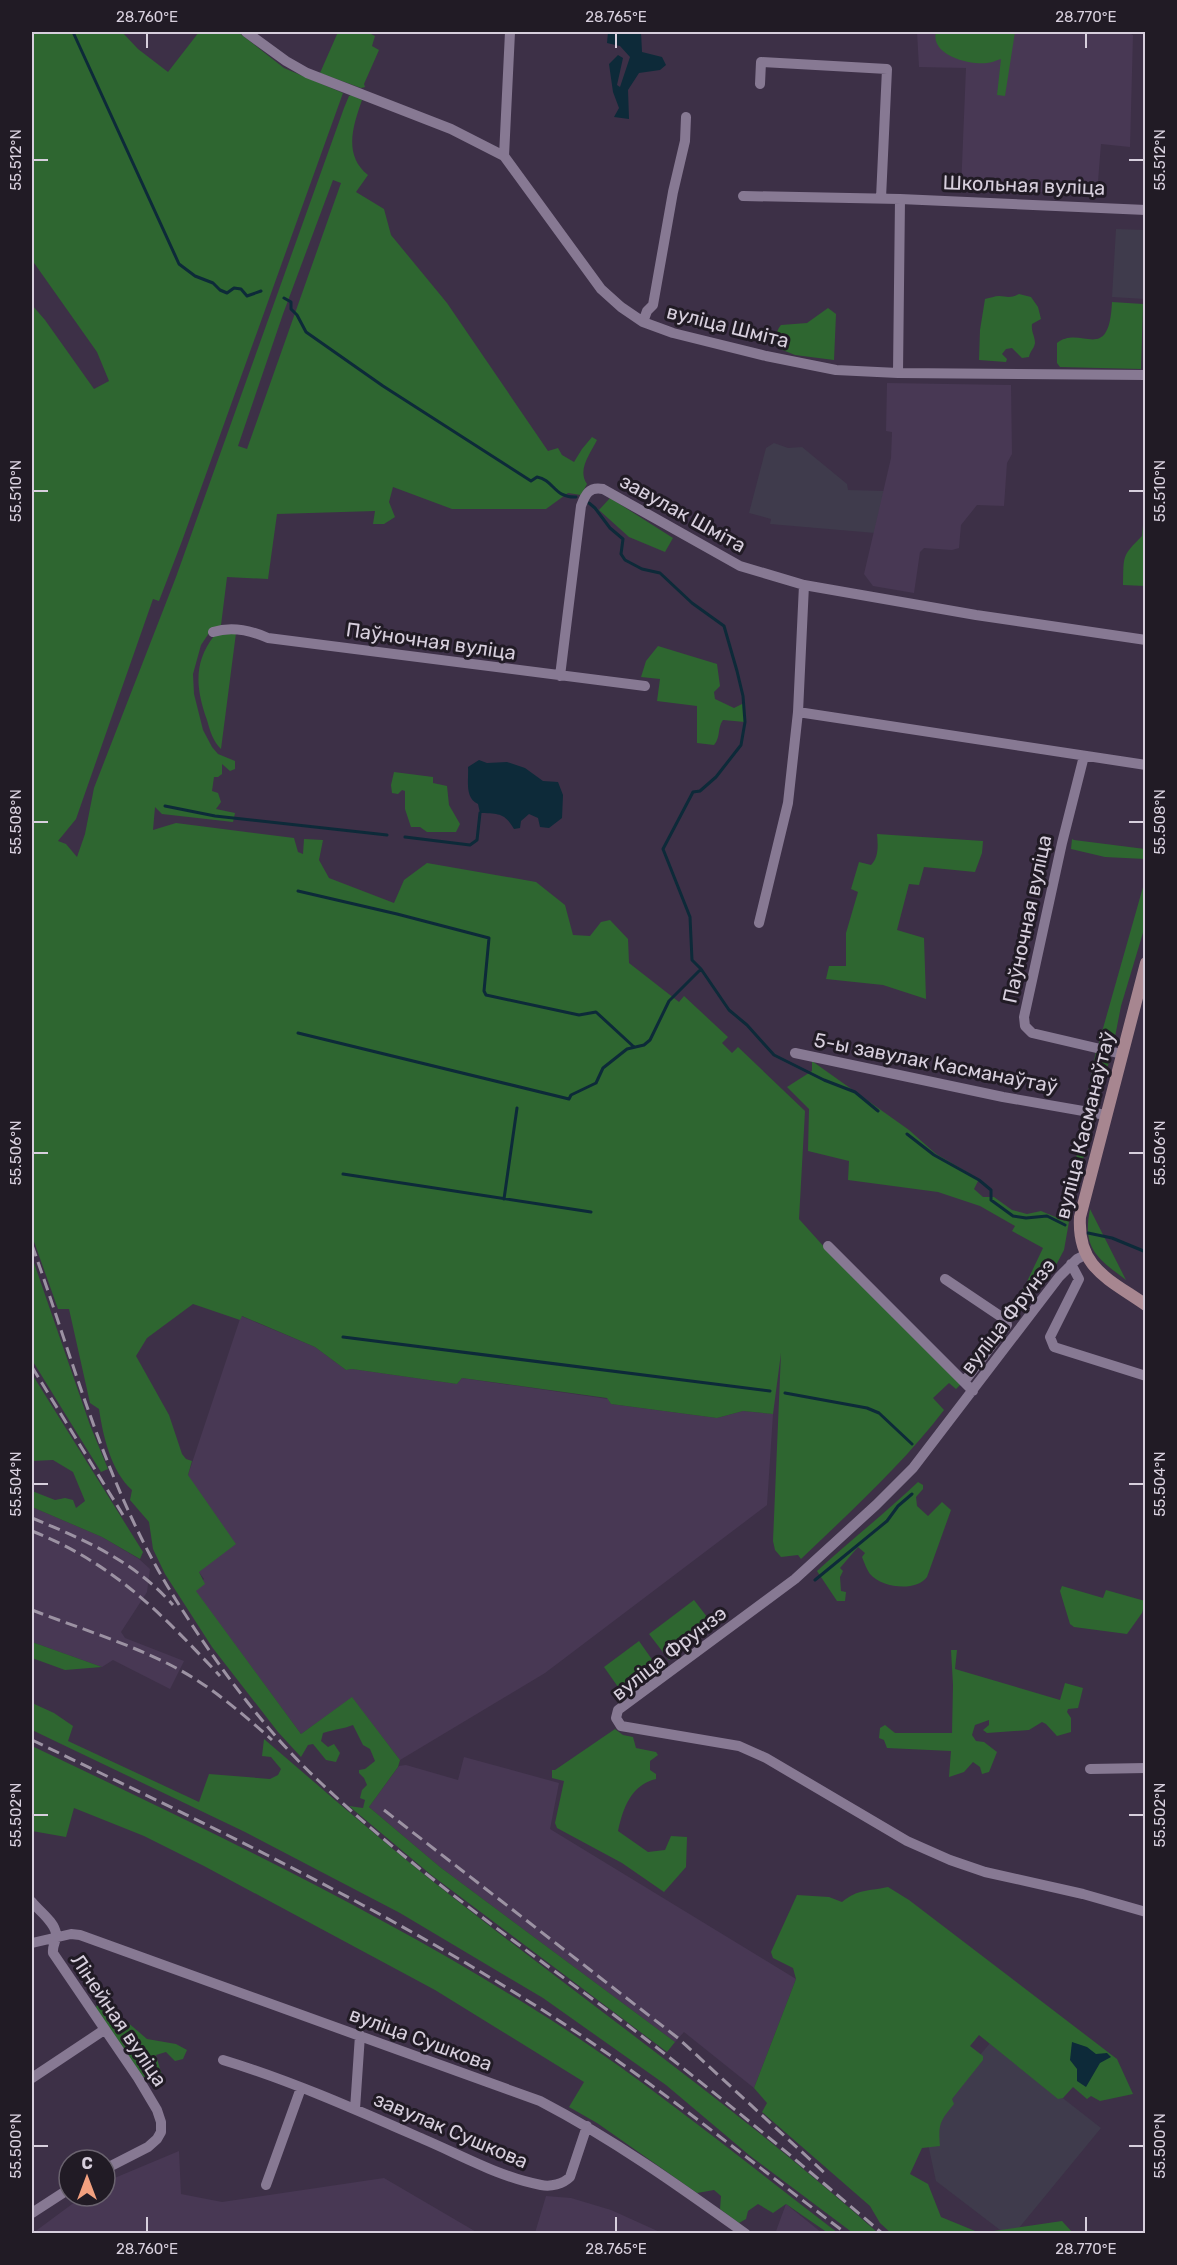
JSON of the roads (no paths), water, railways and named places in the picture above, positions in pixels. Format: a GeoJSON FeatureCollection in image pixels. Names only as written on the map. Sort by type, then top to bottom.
{"type":"FeatureCollection","features":[{"type":"Feature","properties":{"kind":"main road","name":"вуліца Касманаўтаў"},"geometry":{"type":"LineString","coordinates":[[1085,1255],[1079,1232],[1080,1217],[1146,963]]}},
{"type":"Feature","properties":{"kind":"main road"},"geometry":{"type":"LineString","coordinates":[[1085,1255],[1098,1271],[1146,1305]]}},
{"type":"Feature","properties":{"kind":"street"},"geometry":{"type":"LineString","coordinates":[[246,32],[257,35],[286,61],[307,73],[451,129],[504,156],[510,32]]}},
{"type":"Feature","properties":{"kind":"street"},"geometry":{"type":"LineString","coordinates":[[760,84],[761,62],[887,69],[881,198]]}},
{"type":"Feature","properties":{"kind":"street"},"geometry":{"type":"LineString","coordinates":[[643,322],[647,311],[653,305],[673,192],[685,141],[686,117]]}},
{"type":"Feature","properties":{"kind":"street","name":"вуліца Шміта"},"geometry":{"type":"LineString","coordinates":[[504,156],[601,289],[643,322],[672,333],[836,370],[898,373],[1146,375]]}},
{"type":"Feature","properties":{"kind":"street","name":"Школьная вуліца"},"geometry":{"type":"LineString","coordinates":[[743,196],[881,198],[1146,210]]}},
{"type":"Feature","properties":{"kind":"street"},"geometry":{"type":"LineString","coordinates":[[898,373],[900,199]]}},
{"type":"Feature","properties":{"kind":"street","name":"завулак Шміта"},"geometry":{"type":"LineString","coordinates":[[560,676],[581,506],[590,490],[596,488],[603,489],[740,566],[804,585],[1146,640]]}},
{"type":"Feature","properties":{"kind":"street"},"geometry":{"type":"LineString","coordinates":[[759,923],[788,803],[798,712],[804,585]]}},
{"type":"Feature","properties":{"kind":"street","name":"Паўночная вуліца"},"geometry":{"type":"LineString","coordinates":[[213,632],[224,629],[251,631],[268,638],[645,686]]}},
{"type":"Feature","properties":{"kind":"street"},"geometry":{"type":"LineString","coordinates":[[798,712],[1146,765]]}},
{"type":"Feature","properties":{"kind":"street","name":"Паўночная вуліца"},"geometry":{"type":"LineString","coordinates":[[1084,756],[1062,843],[1024,1017],[1026,1026],[1032,1033],[1122,1054]]}},
{"type":"Feature","properties":{"kind":"street","name":"5-ы завулак Касманаўтаў"},"geometry":{"type":"LineString","coordinates":[[795,1053],[1003,1097],[1106,1114]]}},
{"type":"Feature","properties":{"kind":"street"},"geometry":{"type":"LineString","coordinates":[[828,1246],[973,1391]]}},
{"type":"Feature","properties":{"kind":"street","name":"вуліца Фрунзэ"},"geometry":{"type":"LineString","coordinates":[[1085,1255],[1071,1264],[1059,1277],[913,1468],[876,1505],[802,1574],[618,1710],[616,1718],[621,1726],[740,1746],[775,1763],[907,1840],[950,1860],[985,1872],[1083,1894],[1146,1912]]}},
{"type":"Feature","properties":{"kind":"street"},"geometry":{"type":"LineString","coordinates":[[1071,1264],[1079,1279],[1050,1337],[1054,1347],[1146,1376]]}},
{"type":"Feature","properties":{"kind":"street"},"geometry":{"type":"LineString","coordinates":[[945,1279],[1006,1320],[1007,1325],[964,1382]]}},
{"type":"Feature","properties":{"kind":"street"},"geometry":{"type":"LineString","coordinates":[[1090,1769],[1146,1768]]}},
{"type":"Feature","properties":{"kind":"street","name":"Лінейная вуліца"},"geometry":{"type":"LineString","coordinates":[[32,1902],[56,1930],[57,1938],[52,1947],[53,1953],[157,2110],[161,2122],[157,2139],[148,2147],[117,2163]]}},
{"type":"Feature","properties":{"kind":"street","name":"вуліца Сушкова"},"geometry":{"type":"LineString","coordinates":[[32,1942],[71,1934],[80,1935],[540,2101],[587,2126],[746,2234]]}},
{"type":"Feature","properties":{"kind":"street"},"geometry":{"type":"LineString","coordinates":[[32,2078],[104,2030]]}},
{"type":"Feature","properties":{"kind":"street"},"geometry":{"type":"LineString","coordinates":[[355,2109],[360,2035]]}},
{"type":"Feature","properties":{"kind":"street","name":"завулак Сушкова"},"geometry":{"type":"LineString","coordinates":[[224,2061],[261,2072],[355,2109],[508,2177],[544,2186],[565,2182],[570,2177],[587,2126]]}},
{"type":"Feature","properties":{"kind":"street"},"geometry":{"type":"LineString","coordinates":[[266,2185],[301,2088]]}},
{"type":"Feature","properties":{"kind":"street"},"geometry":{"type":"LineString","coordinates":[[32,2213],[57,2197]]}},
{"type":"Feature","properties":{"kind":"water"},"geometry":{"type":"Polygon","coordinates":[[[608,32],[641,32],[642,52],[662,57],[666,65],[660,70],[639,73],[628,90],[629,119],[614,117],[619,108],[613,92],[609,64],[618,55],[623,58],[617,85],[620,87],[630,57],[620,46],[607,43],[608,32]]]}},
{"type":"Feature","properties":{"kind":"water"},"geometry":{"type":"Polygon","coordinates":[[[479,760],[487,763],[507,762],[525,768],[543,781],[558,782],[563,795],[562,818],[549,828],[540,827],[538,818],[529,814],[521,821],[520,828],[514,829],[507,819],[500,815],[480,813],[478,804],[469,793],[468,782],[468,767],[479,760]]]}},
{"type":"Feature","properties":{"kind":"water"},"geometry":{"type":"Polygon","coordinates":[[[1072,2042],[1087,2047],[1096,2054],[1107,2053],[1111,2057],[1100,2063],[1086,2087],[1077,2081],[1077,2069],[1070,2060],[1072,2042]]]}},
{"type":"Feature","properties":{"kind":"waterway"},"geometry":{"type":"LineString","coordinates":[[73,32],[179,264],[195,276],[213,283],[227,293],[234,288],[241,289],[247,296],[261,291]]}},
{"type":"Feature","properties":{"kind":"waterway"},"geometry":{"type":"LineString","coordinates":[[284,298],[291,302],[291,309],[306,332],[383,386],[531,481],[537,477],[543,479],[563,495],[576,497]]}},
{"type":"Feature","properties":{"kind":"waterway"},"geometry":{"type":"LineString","coordinates":[[589,503],[610,528],[623,539],[621,554],[625,560],[642,569],[660,573],[692,603],[724,626],[743,696],[745,722],[741,745],[716,777],[700,791],[693,792],[663,849],[690,917],[692,960],[701,969],[729,1010],[747,1025],[774,1055],[824,1080],[855,1092],[878,1111]]}},
{"type":"Feature","properties":{"kind":"waterway"},"geometry":{"type":"LineString","coordinates":[[165,806],[215,816],[387,835]]}},
{"type":"Feature","properties":{"kind":"waterway"},"geometry":{"type":"LineString","coordinates":[[405,837],[470,845],[477,840],[480,813]]}},
{"type":"Feature","properties":{"kind":"waterway"},"geometry":{"type":"LineString","coordinates":[[298,891],[489,938],[484,991],[486,995],[579,1015],[596,1012],[634,1047]]}},
{"type":"Feature","properties":{"kind":"waterway"},"geometry":{"type":"LineString","coordinates":[[298,1033],[569,1099],[571,1095],[596,1083],[603,1068],[627,1049],[644,1045],[650,1040],[669,1001],[701,969]]}},
{"type":"Feature","properties":{"kind":"waterway"},"geometry":{"type":"LineString","coordinates":[[504,1199],[517,1108]]}},
{"type":"Feature","properties":{"kind":"waterway"},"geometry":{"type":"LineString","coordinates":[[907,1134],[934,1155],[979,1180],[991,1190],[991,1200],[1013,1216],[1026,1218],[1047,1216],[1065,1225]]}},
{"type":"Feature","properties":{"kind":"waterway"},"geometry":{"type":"LineString","coordinates":[[343,1174],[591,1212]]}},
{"type":"Feature","properties":{"kind":"waterway"},"geometry":{"type":"LineString","coordinates":[[1088,1233],[1112,1238],[1146,1252]]}},
{"type":"Feature","properties":{"kind":"waterway"},"geometry":{"type":"LineString","coordinates":[[343,1337],[770,1391]]}},
{"type":"Feature","properties":{"kind":"waterway"},"geometry":{"type":"LineString","coordinates":[[785,1393],[867,1408],[879,1413],[912,1444]]}},
{"type":"Feature","properties":{"kind":"waterway"},"geometry":{"type":"LineString","coordinates":[[815,1580],[887,1521],[898,1506],[912,1494]]}},
{"type":"Feature","properties":{"kind":"railway"},"geometry":{"type":"LineString","coordinates":[[32,1245],[94,1427],[130,1515],[176,1600],[225,1673],[262,1720],[301,1764],[393,1847],[468,1907],[689,2073],[883,2234]]}},
{"type":"Feature","properties":{"kind":"railway"},"geometry":{"type":"LineString","coordinates":[[32,1367],[123,1515]]}},
{"type":"Feature","properties":{"kind":"railway"},"geometry":{"type":"LineString","coordinates":[[32,1518],[108,1553],[142,1576],[173,1605]]}},
{"type":"Feature","properties":{"kind":"railway"},"geometry":{"type":"LineString","coordinates":[[32,1531],[61,1544],[112,1575],[156,1611],[220,1676]]}},
{"type":"Feature","properties":{"kind":"railway"},"geometry":{"type":"LineString","coordinates":[[32,1610],[126,1645],[193,1677],[239,1711],[272,1740]]}},
{"type":"Feature","properties":{"kind":"railway"},"geometry":{"type":"LineString","coordinates":[[32,1740],[286,1865],[473,1967],[574,2030],[614,2058],[847,2234]]}},
{"type":"Feature","properties":{"kind":"railway"},"geometry":{"type":"LineString","coordinates":[[384,1810],[678,2038],[828,2176]]}}]}
